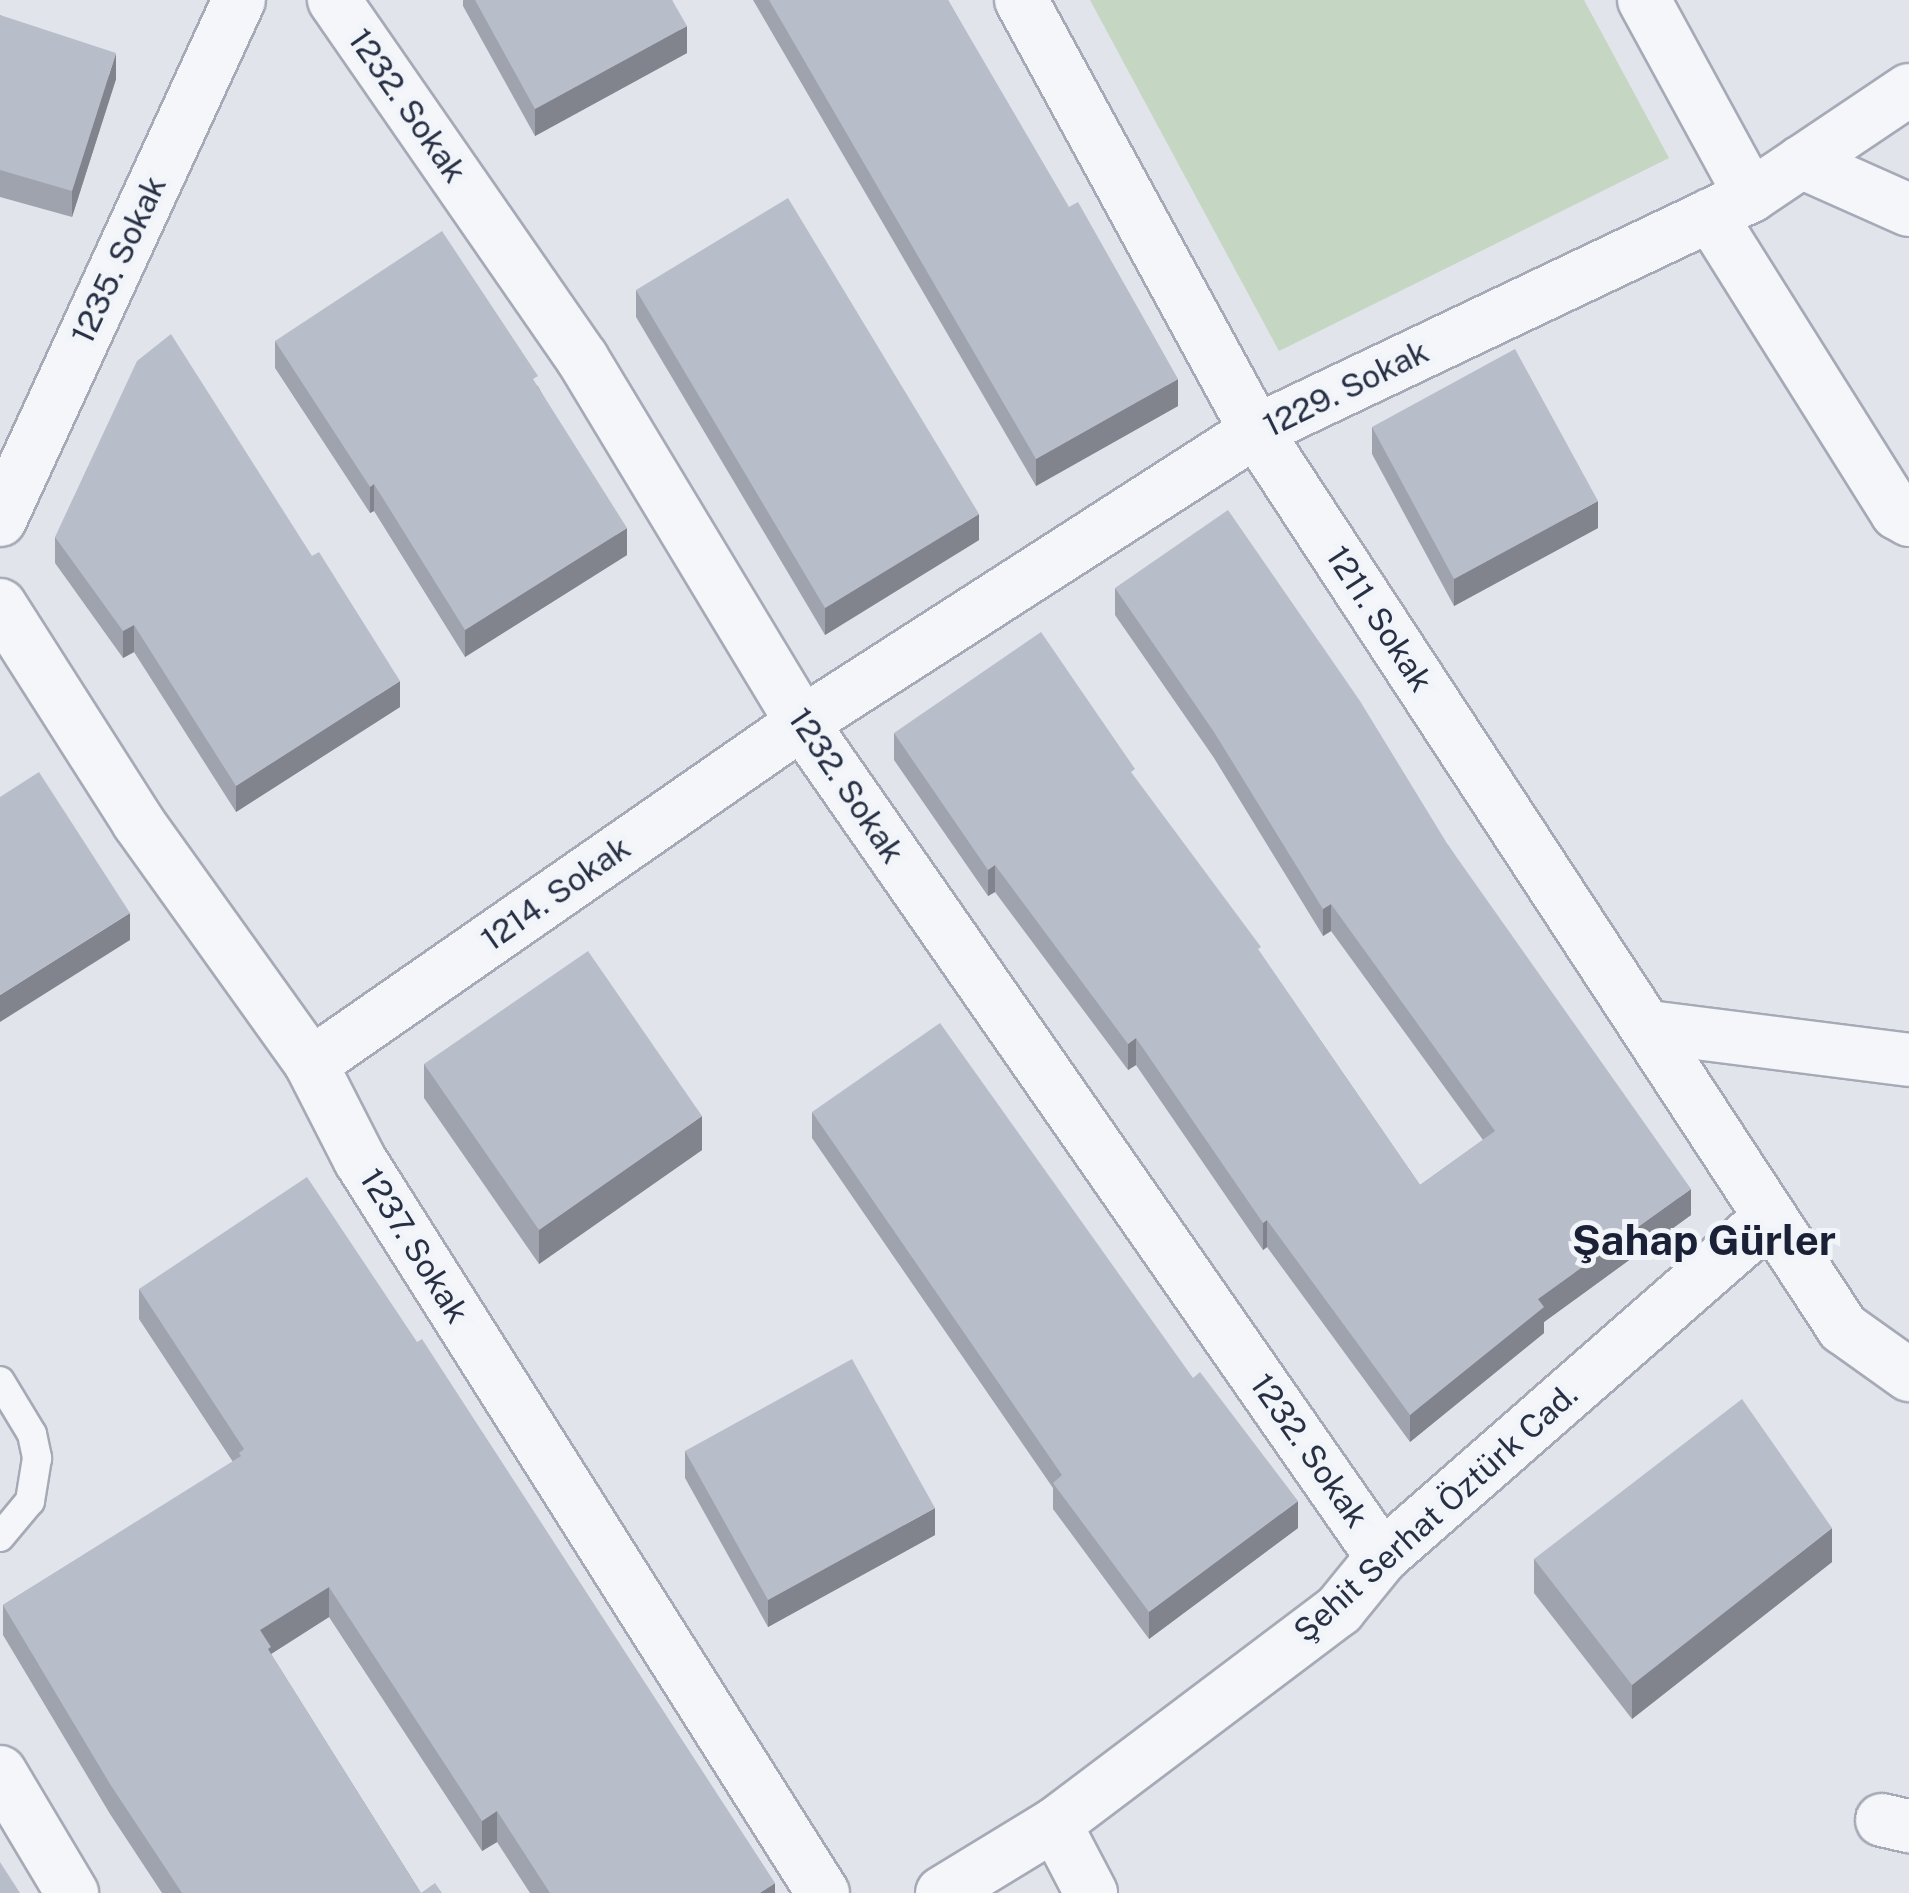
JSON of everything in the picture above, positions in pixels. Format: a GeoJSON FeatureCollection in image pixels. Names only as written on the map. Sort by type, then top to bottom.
{"type":"FeatureCollection","features":[{"type":"Feature","properties":{"kind":"street","name":"1235. Sokak"},"geometry":{"type":"LineString","coordinates":[[0,520],[239,0]]}},
{"type":"Feature","properties":{"kind":"street","name":"1232. Sokak"},"geometry":{"type":"LineString","coordinates":[[334,0],[582,358],[802,723],[1382,1557]]}},
{"type":"Feature","properties":{"kind":"street","name":"1211. Sokak"},"geometry":{"type":"LineString","coordinates":[[1021,0],[1256,432],[1649,1027],[1768,1219],[1843,1328],[1909,1374]]}},
{"type":"Feature","properties":{"kind":"street"},"geometry":{"type":"LineString","coordinates":[[1644,0],[1730,205],[1897,512],[1909,520]]}},
{"type":"Feature","properties":{"kind":"street","name":"1229. Sokak"},"geometry":{"type":"LineString","coordinates":[[802,723],[1256,432],[1730,205],[1909,90]]}},
{"type":"Feature","properties":{"kind":"street"},"geometry":{"type":"LineString","coordinates":[[1801,162],[1909,210]]}},
{"type":"Feature","properties":{"kind":"street","name":"1237. Sokak"},"geometry":{"type":"LineString","coordinates":[[0,605],[138,822],[311,1064],[360,1160],[822,1893]]}},
{"type":"Feature","properties":{"kind":"street","name":"1214. Sokak"},"geometry":{"type":"LineString","coordinates":[[311,1064],[802,723]]}},
{"type":"Feature","properties":{"kind":"street"},"geometry":{"type":"LineString","coordinates":[[1649,1027],[1909,1060]]}},
{"type":"Feature","properties":{"kind":"street","name":"Şehit Serhat Öztürk Cad."},"geometry":{"type":"LineString","coordinates":[[942,1893],[1055,1824],[1339,1610],[1382,1557],[1768,1219]]}},
{"type":"Feature","properties":{"kind":"street"},"geometry":{"type":"LineString","coordinates":[[0,1772],[72,1893]]}},
{"type":"Feature","properties":{"kind":"street"},"geometry":{"type":"LineString","coordinates":[[1055,1824],[1091,1893]]}},
{"type":"Feature","properties":{"kind":"lane"},"geometry":{"type":"LineString","coordinates":[[0,1381],[32,1434],[38,1458],[30,1502],[0,1537]]}},
{"type":"Feature","properties":{"kind":"green space"},"geometry":{"type":"Polygon","coordinates":[[[1090,0],[1584,0],[1669,158],[1279,351],[1090,0]]]}},
{"type":"Feature","properties":{"kind":"building"},"geometry":{"type":"Polygon","coordinates":[[[475,0],[672,0],[687,26],[535,109],[475,0]]]}},
{"type":"Feature","properties":{"kind":"building"},"geometry":{"type":"Polygon","coordinates":[[[769,0],[948,0],[1069,207],[1078,202],[1178,379],[1036,459],[769,0]]]}},
{"type":"Feature","properties":{"kind":"building"},"geometry":{"type":"Polygon","coordinates":[[[0,15],[116,53],[72,191],[0,170],[0,15]]]}},
{"type":"Feature","properties":{"kind":"building"},"geometry":{"type":"Polygon","coordinates":[[[788,198],[979,514],[825,608],[636,290],[788,198]]]}},
{"type":"Feature","properties":{"kind":"building"},"geometry":{"type":"Polygon","coordinates":[[[442,231],[538,376],[533,379],[627,528],[465,630],[374,484],[370,487],[275,341],[442,231]]]}},
{"type":"Feature","properties":{"kind":"building"},"geometry":{"type":"Polygon","coordinates":[[[171,334],[312,556],[319,552],[400,681],[236,786],[134,625],[123,631],[55,537],[137,361],[171,334]]]}},
{"type":"Feature","properties":{"kind":"building"},"geometry":{"type":"Polygon","coordinates":[[[1515,349],[1598,501],[1454,579],[1372,427],[1515,349]]]}},
{"type":"Feature","properties":{"kind":"building"},"geometry":{"type":"Polygon","coordinates":[[[1228,510],[1360,701],[1448,845],[1691,1189],[1538,1299],[1544,1307],[1410,1415],[1267,1220],[1263,1223],[1136,1038],[1128,1044],[995,865],[988,870],[894,733],[1041,632],[1135,769],[1131,772],[1261,947],[1258,949],[1420,1185],[1495,1131],[1331,904],[1323,909],[1214,732],[1115,588],[1228,510]]]}},
{"type":"Feature","properties":{"kind":"building"},"geometry":{"type":"Polygon","coordinates":[[[39,772],[130,913],[0,995],[0,797],[39,772]]]}},
{"type":"Feature","properties":{"kind":"building"},"geometry":{"type":"Polygon","coordinates":[[[588,951],[702,1116],[539,1230],[424,1064],[588,951]]]}},
{"type":"Feature","properties":{"kind":"building"},"geometry":{"type":"Polygon","coordinates":[[[940,1023],[1193,1378],[1200,1372],[1298,1501],[1149,1612],[1053,1483],[1062,1475],[812,1112],[940,1023]]]}},
{"type":"Feature","properties":{"kind":"building"},"geometry":{"type":"Polygon","coordinates":[[[307,1177],[417,1342],[422,1339],[775,1883],[760,1893],[550,1893],[497,1811],[482,1821],[329,1587],[260,1630],[271,1647],[268,1649],[421,1893],[182,1893],[110,1784],[3,1605],[241,1456],[239,1453],[244,1449],[139,1289],[307,1177]]]}},
{"type":"Feature","properties":{"kind":"building"},"geometry":{"type":"Polygon","coordinates":[[[852,1359],[935,1508],[768,1600],[685,1451],[852,1359]]]}},
{"type":"Feature","properties":{"kind":"building"},"geometry":{"type":"Polygon","coordinates":[[[1742,1399],[1832,1528],[1632,1685],[1534,1559],[1742,1399]]]}},
{"type":"Feature","properties":{"kind":"building"},"geometry":{"type":"Polygon","coordinates":[[[0,1862],[20,1893],[0,1893],[0,1862]]]}},
{"type":"Feature","properties":{"kind":"building"},"geometry":{"type":"Polygon","coordinates":[[[435,1883],[442,1893],[421,1893],[435,1883]]]}},
{"type":"Feature","properties":{"kind":"district","name":"Şahap Gürler"},"geometry":{"type":"Point","coordinates":[1704,1240]}}]}
